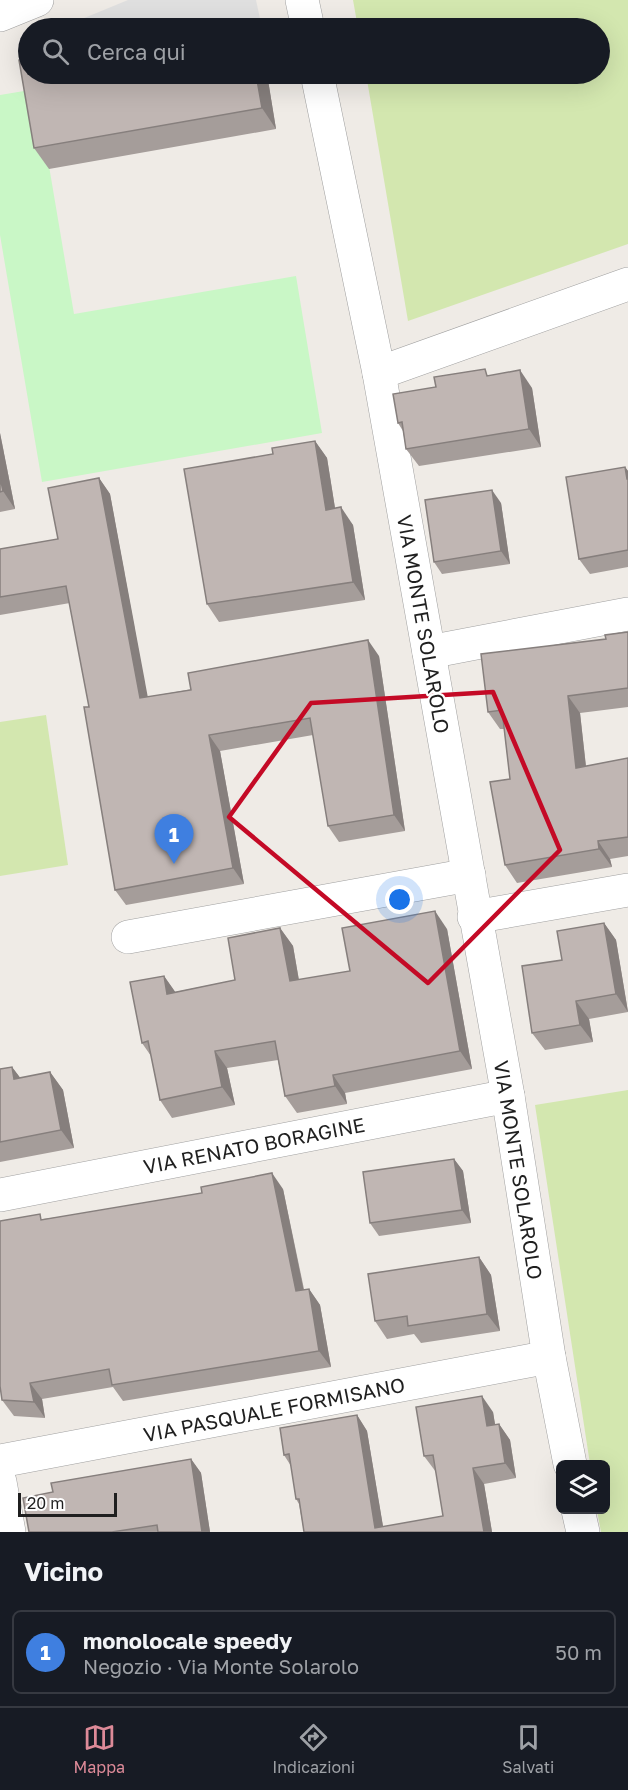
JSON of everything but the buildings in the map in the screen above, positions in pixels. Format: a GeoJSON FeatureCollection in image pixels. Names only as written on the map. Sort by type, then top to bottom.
{"type":"FeatureCollection","features":[{"type":"Feature","properties":{"kind":"street"},"geometry":{"type":"LineString","coordinates":[[0,15],[37,0]]}},
{"type":"Feature","properties":{"kind":"street"},"geometry":{"type":"LineString","coordinates":[[302,0],[306,18]]}},
{"type":"Feature","properties":{"kind":"street","name":"VIA MONTE SOLAROLO"},"geometry":{"type":"LineString","coordinates":[[319,84],[379,373],[469,875],[474,917],[508,1096],[549,1357],[569,1460]]}},
{"type":"Feature","properties":{"kind":"street"},"geometry":{"type":"LineString","coordinates":[[379,373],[628,284]]}},
{"type":"Feature","properties":{"kind":"street"},"geometry":{"type":"LineString","coordinates":[[429,652],[628,614]]}},
{"type":"Feature","properties":{"kind":"street"},"geometry":{"type":"LineString","coordinates":[[128,937],[469,875]]}},
{"type":"Feature","properties":{"kind":"street"},"geometry":{"type":"LineString","coordinates":[[474,917],[628,890]]}},
{"type":"Feature","properties":{"kind":"street","name":"VIA RENATO BORAGINE"},"geometry":{"type":"LineString","coordinates":[[0,1195],[508,1096]]}},
{"type":"Feature","properties":{"kind":"street","name":"VIA PASQUALE FORMISANO"},"geometry":{"type":"LineString","coordinates":[[0,1461],[549,1357]]}},
{"type":"Feature","properties":{"kind":"street"},"geometry":{"type":"LineString","coordinates":[[0,1482],[9,1532]]}},
{"type":"Feature","properties":{"kind":"street"},"geometry":{"type":"LineString","coordinates":[[579,1514],[583,1532]]}},
{"type":"Feature","properties":{"kind":"highlighted area"},"geometry":{"type":"Polygon","coordinates":[[[493,692],[560,850],[428,983],[229,817],[311,703],[493,692]]]}},
{"type":"Feature","properties":{"kind":"green space"},"geometry":{"type":"Polygon","coordinates":[[[353,0],[628,0],[628,244],[408,321],[368,84],[610,84],[610,18],[356,18],[353,0]]]}},
{"type":"Feature","properties":{"kind":"green space"},"geometry":{"type":"Polygon","coordinates":[[[36,89],[74,314],[296,276],[322,433],[42,482],[0,235],[0,95],[36,89]]]}},
{"type":"Feature","properties":{"kind":"green space"},"geometry":{"type":"Polygon","coordinates":[[[46,715],[68,865],[0,876],[0,722],[46,715]]]}},
{"type":"Feature","properties":{"kind":"green space"},"geometry":{"type":"Polygon","coordinates":[[[628,1090],[628,1532],[601,1532],[598,1514],[610,1514],[610,1460],[589,1460],[535,1105],[628,1090]]]}},
{"type":"Feature","properties":{"kind":"shaded area"},"geometry":{"type":"Polygon","coordinates":[[[128,0],[256,0],[260,18],[84,18],[128,0]]]}},
{"type":"Feature","properties":{"kind":"place","name":"monolocale speedy"},"geometry":{"type":"Point","coordinates":[174,864]}}]}
